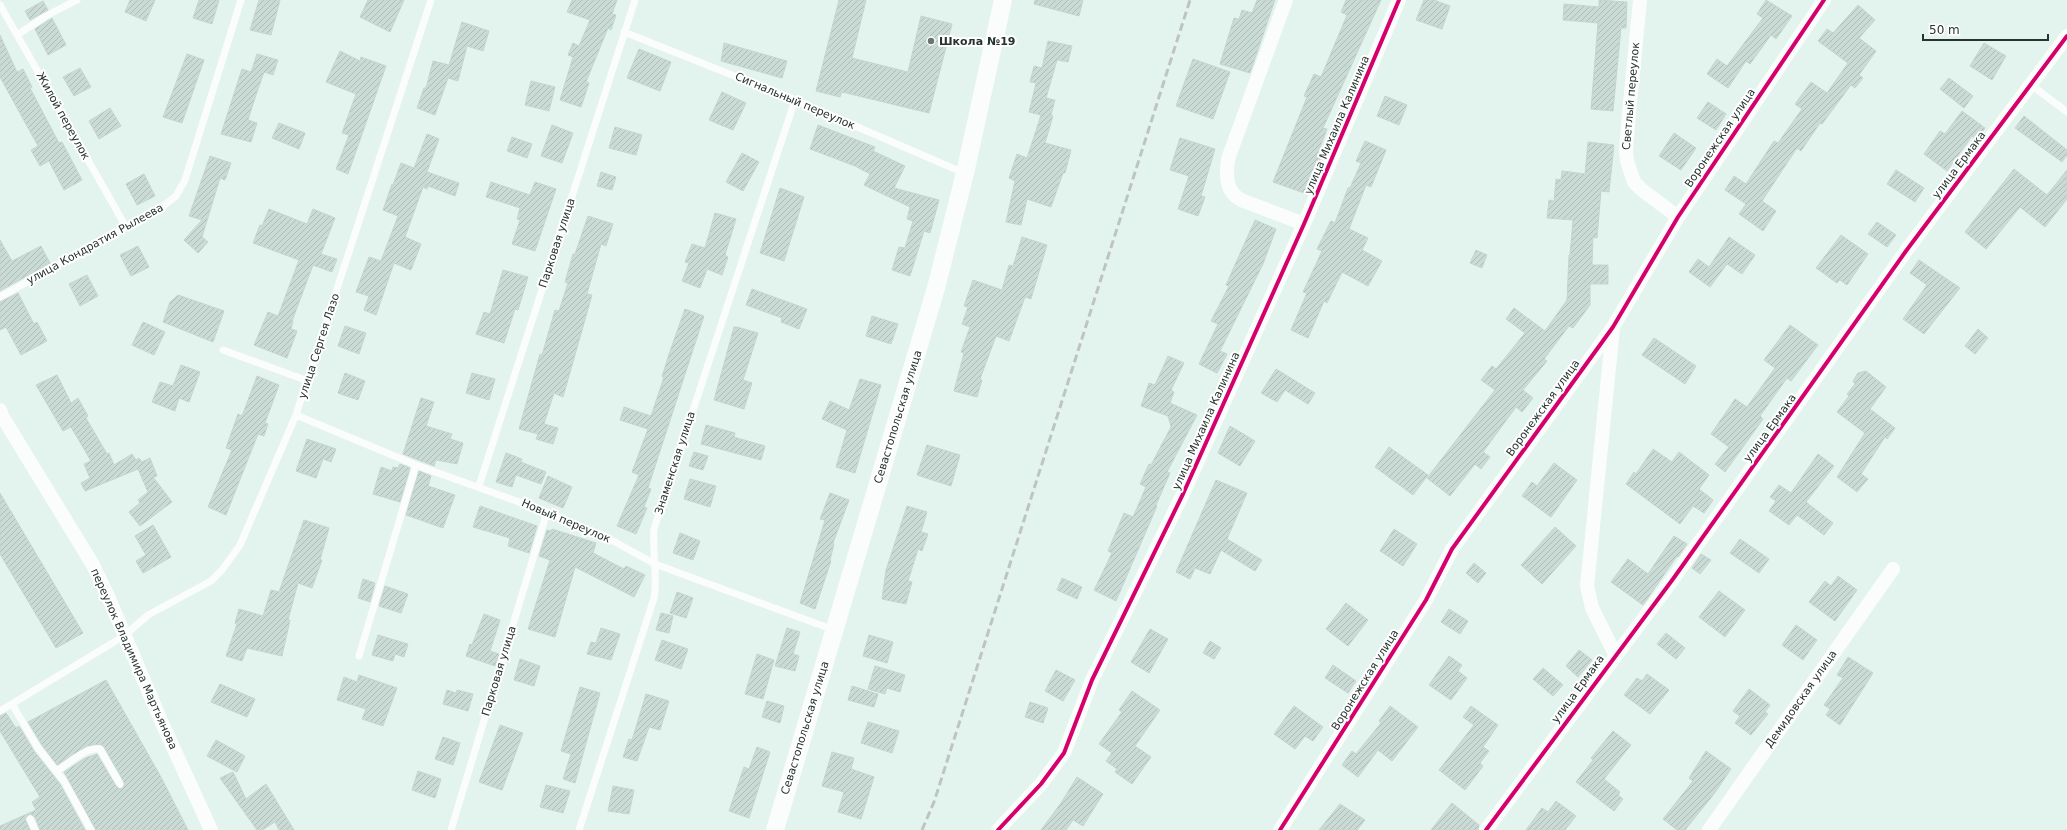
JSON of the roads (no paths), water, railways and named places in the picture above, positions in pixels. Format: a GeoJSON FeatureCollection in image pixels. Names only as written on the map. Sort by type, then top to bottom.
{"type":"FeatureCollection","features":[{"type":"Feature","properties":{"kind":"street","name":"Севастопольская улица"},"geometry":{"type":"LineString","coordinates":[[774,830],[936,288],[965,173],[1003,0]]}},
{"type":"Feature","properties":{"kind":"street"},"geometry":{"type":"LineString","coordinates":[[1286,0],[1228,158],[1227,180],[1230,190],[1241,200],[1304,224]]}},
{"type":"Feature","properties":{"kind":"street","name":"улица Михаила Калинина"},"geometry":{"type":"LineString","coordinates":[[998,830],[1041,784],[1064,753],[1092,680],[1183,494],[1304,224],[1399,0]]}},
{"type":"Feature","properties":{"kind":"street","name":"Светлый переулок"},"geometry":{"type":"LineString","coordinates":[[1640,0],[1626,150],[1627,162],[1634,182],[1678,217]]}},
{"type":"Feature","properties":{"kind":"street","name":"Воронежская улица"},"geometry":{"type":"LineString","coordinates":[[1280,830],[1419,612],[1444,563],[1461,536],[1613,327],[1678,217],[1824,0]]}},
{"type":"Feature","properties":{"kind":"street","name":"улица Ермака"},"geometry":{"type":"LineString","coordinates":[[1486,830],[1615,654],[1673,579],[1906,251],[2067,36]]}},
{"type":"Feature","properties":{"kind":"street"},"geometry":{"type":"LineString","coordinates":[[1613,327],[1587,586],[1592,608],[1615,654]]}},
{"type":"Feature","properties":{"kind":"street","name":"переулок Владимира Мартьянова"},"geometry":{"type":"LineString","coordinates":[[0,410],[2,416],[93,566],[107,594],[162,723],[211,830]]}},
{"type":"Feature","properties":{"kind":"street","name":"Демидовская улица"},"geometry":{"type":"LineString","coordinates":[[1709,830],[1893,569]]}},
{"type":"Feature","properties":{"kind":"lane"},"geometry":{"type":"LineString","coordinates":[[17,35],[46,16],[77,0]]}},
{"type":"Feature","properties":{"kind":"lane","name":"улица Кондратия Рылеева"},"geometry":{"type":"LineString","coordinates":[[0,297],[162,207],[176,196],[185,180],[241,0]]}},
{"type":"Feature","properties":{"kind":"lane","name":"улица Сергея Лазо"},"geometry":{"type":"LineString","coordinates":[[0,711],[124,636],[148,616],[211,581],[222,570],[240,545],[296,415],[308,381],[431,0]]}},
{"type":"Feature","properties":{"kind":"lane","name":"Парковая улица"},"geometry":{"type":"LineString","coordinates":[[479,486],[635,0]]}},
{"type":"Feature","properties":{"kind":"lane","name":"Жилой переулок"},"geometry":{"type":"LineString","coordinates":[[0,5],[126,227]]}},
{"type":"Feature","properties":{"kind":"lane","name":"Сигнальный переулок"},"geometry":{"type":"LineString","coordinates":[[624,32],[795,100],[965,173]]}},
{"type":"Feature","properties":{"kind":"lane"},"geometry":{"type":"LineString","coordinates":[[2030,84],[2067,112]]}},
{"type":"Feature","properties":{"kind":"lane","name":"Знаменская улица"},"geometry":{"type":"LineString","coordinates":[[579,830],[654,598],[656,587],[655,564],[652,546],[654,529],[795,100]]}},
{"type":"Feature","properties":{"kind":"lane"},"geometry":{"type":"LineString","coordinates":[[223,350],[308,381]]}},
{"type":"Feature","properties":{"kind":"lane","name":"Новый переулок"},"geometry":{"type":"LineString","coordinates":[[296,415],[416,465],[479,486],[547,512],[615,542],[655,564],[834,630]]}},
{"type":"Feature","properties":{"kind":"lane"},"geometry":{"type":"LineString","coordinates":[[359,656],[416,465]]}},
{"type":"Feature","properties":{"kind":"lane","name":"Парковая улица"},"geometry":{"type":"LineString","coordinates":[[451,830],[547,512]]}},
{"type":"Feature","properties":{"kind":"lane"},"geometry":{"type":"LineString","coordinates":[[12,704],[38,748],[64,781],[91,830]]}},
{"type":"Feature","properties":{"kind":"lane"},"geometry":{"type":"LineString","coordinates":[[57,771],[77,757],[92,750],[100,749],[120,784]]}},
{"type":"Feature","properties":{"kind":"lane"},"geometry":{"type":"LineString","coordinates":[[30,819],[35,830]]}},
{"type":"Feature","properties":{"kind":"railway"},"geometry":{"type":"LineString","coordinates":[[922,830],[934,802],[1190,0]]}},
{"type":"Feature","properties":{"kind":"place","name":"Школа №19"},"geometry":{"type":"Point","coordinates":[931,41]}}]}
